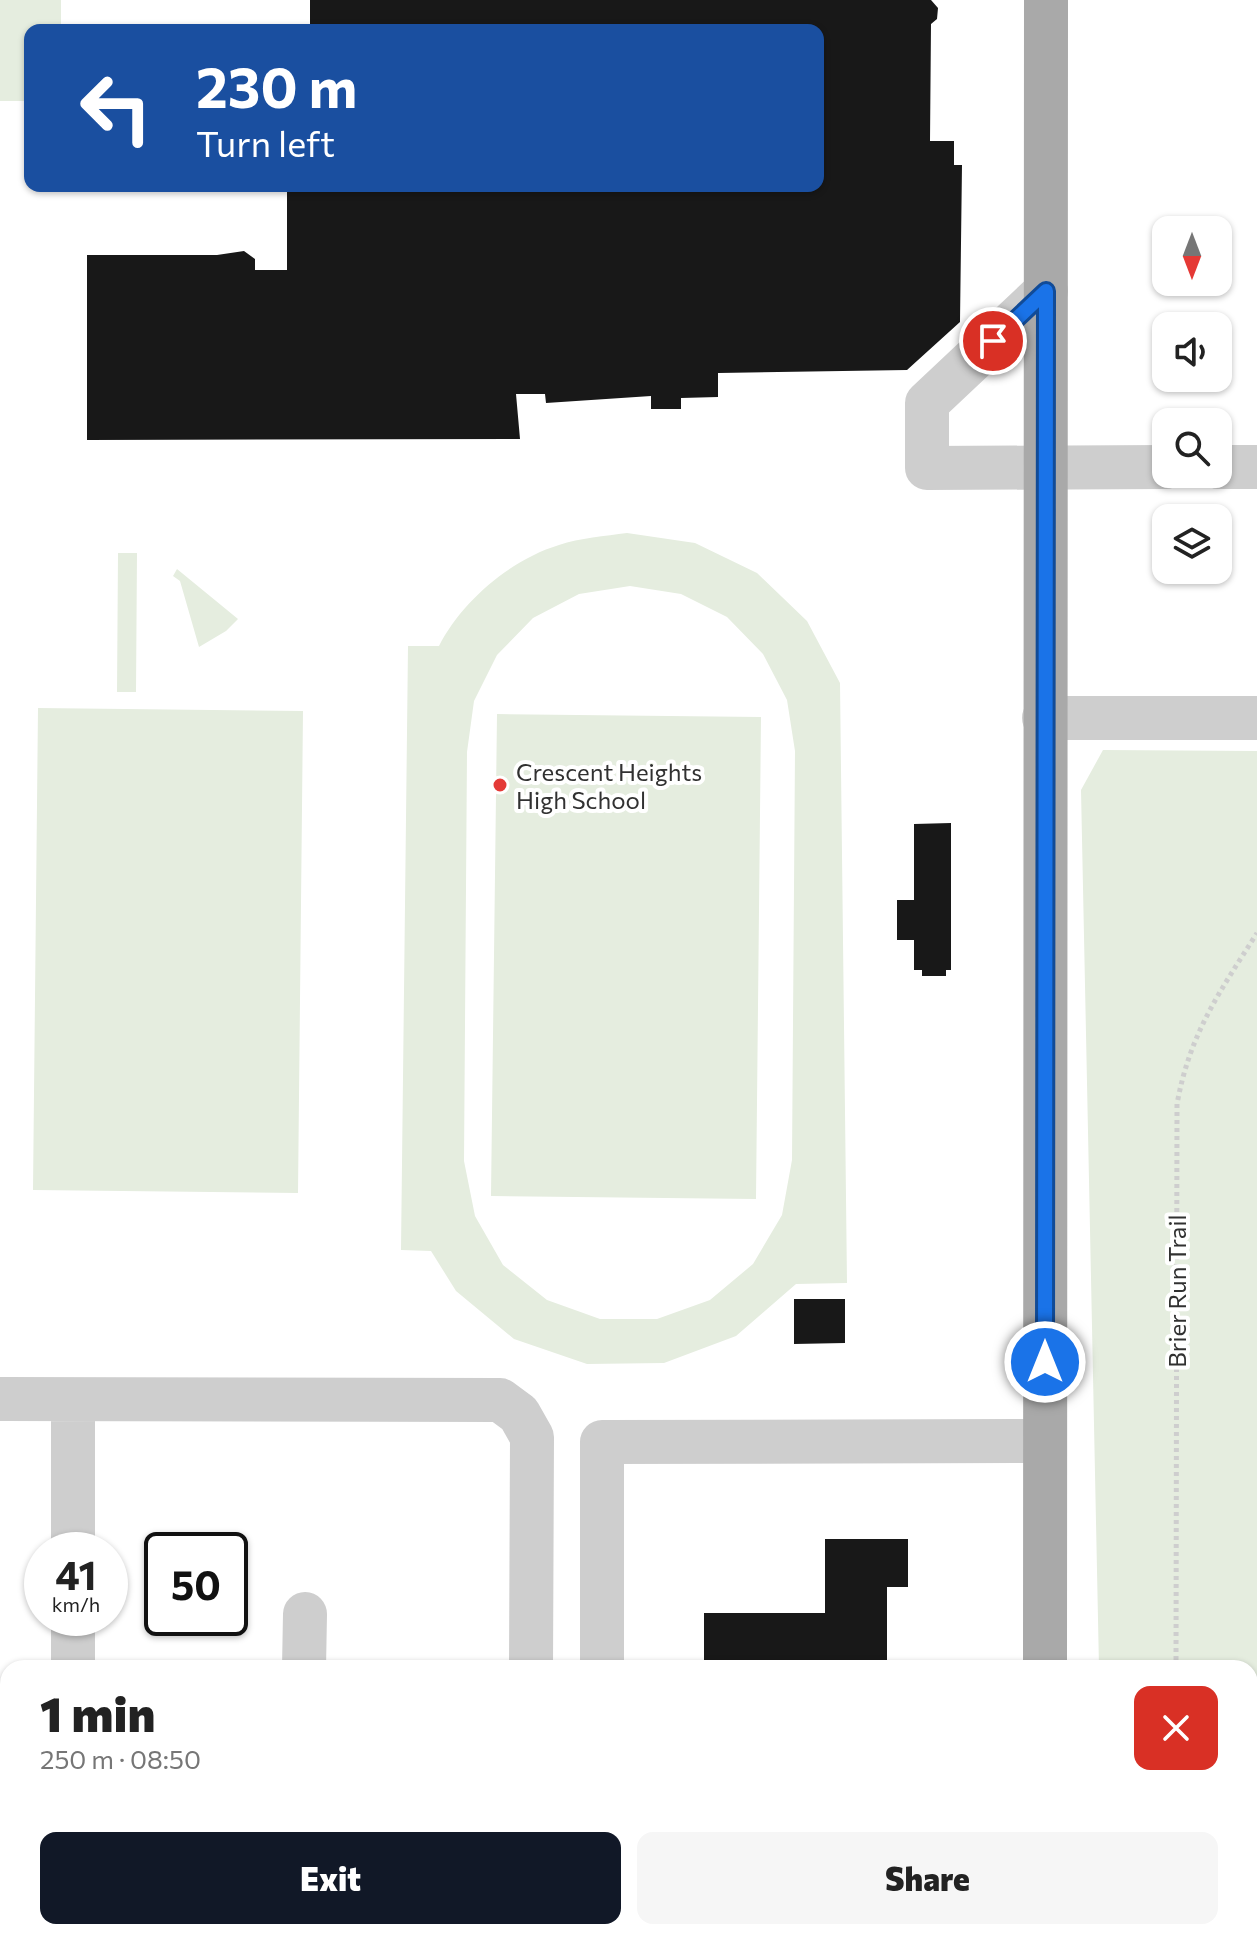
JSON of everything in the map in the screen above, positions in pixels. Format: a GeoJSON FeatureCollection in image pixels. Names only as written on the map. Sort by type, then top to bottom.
{"type":"FeatureCollection","features":[{"type":"Feature","properties":{"kind":"main road"},"geometry":{"type":"LineString","coordinates":[[1045,1660],[1046,0]]}},
{"type":"Feature","properties":{"kind":"street"},"geometry":{"type":"LineString","coordinates":[[1046,291],[927,403],[927,468],[1152,467]]}},
{"type":"Feature","properties":{"kind":"street"},"geometry":{"type":"LineString","coordinates":[[1232,467],[1257,467]]}},
{"type":"Feature","properties":{"kind":"street"},"geometry":{"type":"LineString","coordinates":[[1044,718],[1257,718]]}},
{"type":"Feature","properties":{"kind":"street"},"geometry":{"type":"LineString","coordinates":[[0,1399],[500,1400],[519,1414],[532,1437],[531,1660]]}},
{"type":"Feature","properties":{"kind":"street"},"geometry":{"type":"LineString","coordinates":[[73,1400],[73,1532]]}},
{"type":"Feature","properties":{"kind":"street"},"geometry":{"type":"LineString","coordinates":[[602,1660],[602,1442],[1045,1441]]}},
{"type":"Feature","properties":{"kind":"street"},"geometry":{"type":"LineString","coordinates":[[304,1660],[305,1614]]}},
{"type":"Feature","properties":{"kind":"street"},"geometry":{"type":"LineString","coordinates":[[73,1636],[73,1660]]}},
{"type":"Feature","properties":{"kind":"path","name":"Brier Run Trail"},"geometry":{"type":"LineString","coordinates":[[1176,1660],[1177,1104],[1184,1067],[1203,1017],[1257,933]]}},
{"type":"Feature","properties":{"kind":"shaded area"},"geometry":{"type":"Polygon","coordinates":[[[0,0],[61,0],[61,24],[24,24],[24,101],[0,101],[0,0]]]}},
{"type":"Feature","properties":{"kind":"shaded area"},"geometry":{"type":"Polygon","coordinates":[[[627,533],[695,543],[757,573],[807,621],[840,683],[847,1283],[796,1284],[736,1336],[664,1363],[587,1364],[514,1339],[456,1291],[431,1251],[401,1250],[408,646],[439,646],[474,598],[523,561],[567,543],[627,533]],[[630,586],[579,594],[533,618],[497,655],[474,701],[467,752],[464,1161],[475,1216],[503,1265],[547,1300],[600,1319],[657,1319],[710,1300],[753,1264],[782,1215],[792,1160],[795,751],[787,700],[763,654],[727,617],[681,594],[630,586]]]}},
{"type":"Feature","properties":{"kind":"shaded area"},"geometry":{"type":"Polygon","coordinates":[[[118,553],[137,553],[136,692],[117,692],[118,553]]]}},
{"type":"Feature","properties":{"kind":"shaded area"},"geometry":{"type":"Polygon","coordinates":[[[177,569],[238,619],[226,631],[199,647],[180,581],[173,576],[177,569]]]}},
{"type":"Feature","properties":{"kind":"shaded area"},"geometry":{"type":"Polygon","coordinates":[[[38,708],[303,711],[298,1193],[33,1190],[38,708]]]}},
{"type":"Feature","properties":{"kind":"shaded area"},"geometry":{"type":"Polygon","coordinates":[[[497,714],[761,717],[756,1199],[491,1196],[497,714]]]}},
{"type":"Feature","properties":{"kind":"shaded area"},"geometry":{"type":"Polygon","coordinates":[[[1103,750],[1257,751],[1257,1660],[1099,1660],[1081,790],[1103,750]]]}},
{"type":"Feature","properties":{"kind":"building"},"geometry":{"type":"Polygon","coordinates":[[[310,0],[931,0],[938,8],[937,19],[931,24],[930,141],[954,141],[954,165],[962,165],[960,322],[907,370],[718,373],[718,397],[681,398],[681,409],[651,409],[651,396],[546,403],[545,394],[516,394],[520,439],[87,440],[87,255],[217,255],[244,251],[255,259],[255,270],[287,270],[287,192],[824,192],[824,24],[310,24],[310,0]]]}},
{"type":"Feature","properties":{"kind":"building"},"geometry":{"type":"Polygon","coordinates":[[[951,823],[951,970],[946,970],[946,976],[922,976],[922,970],[914,970],[914,940],[897,940],[897,900],[914,900],[914,824],[951,823]]]}},
{"type":"Feature","properties":{"kind":"building"},"geometry":{"type":"Polygon","coordinates":[[[794,1299],[845,1299],[845,1343],[794,1344],[794,1299]]]}},
{"type":"Feature","properties":{"kind":"building"},"geometry":{"type":"Polygon","coordinates":[[[825,1539],[908,1539],[908,1587],[887,1587],[887,1660],[704,1660],[704,1613],[825,1613],[825,1539]]]}},
{"type":"Feature","properties":{"kind":"place","name":"Crescent Heights High School"},"geometry":{"type":"Point","coordinates":[500,785]}},
{"type":"Feature","properties":{"kind":"route"},"geometry":{"type":"LineString","coordinates":[[993,341],[1046,291],[1045,1362]]}}]}
